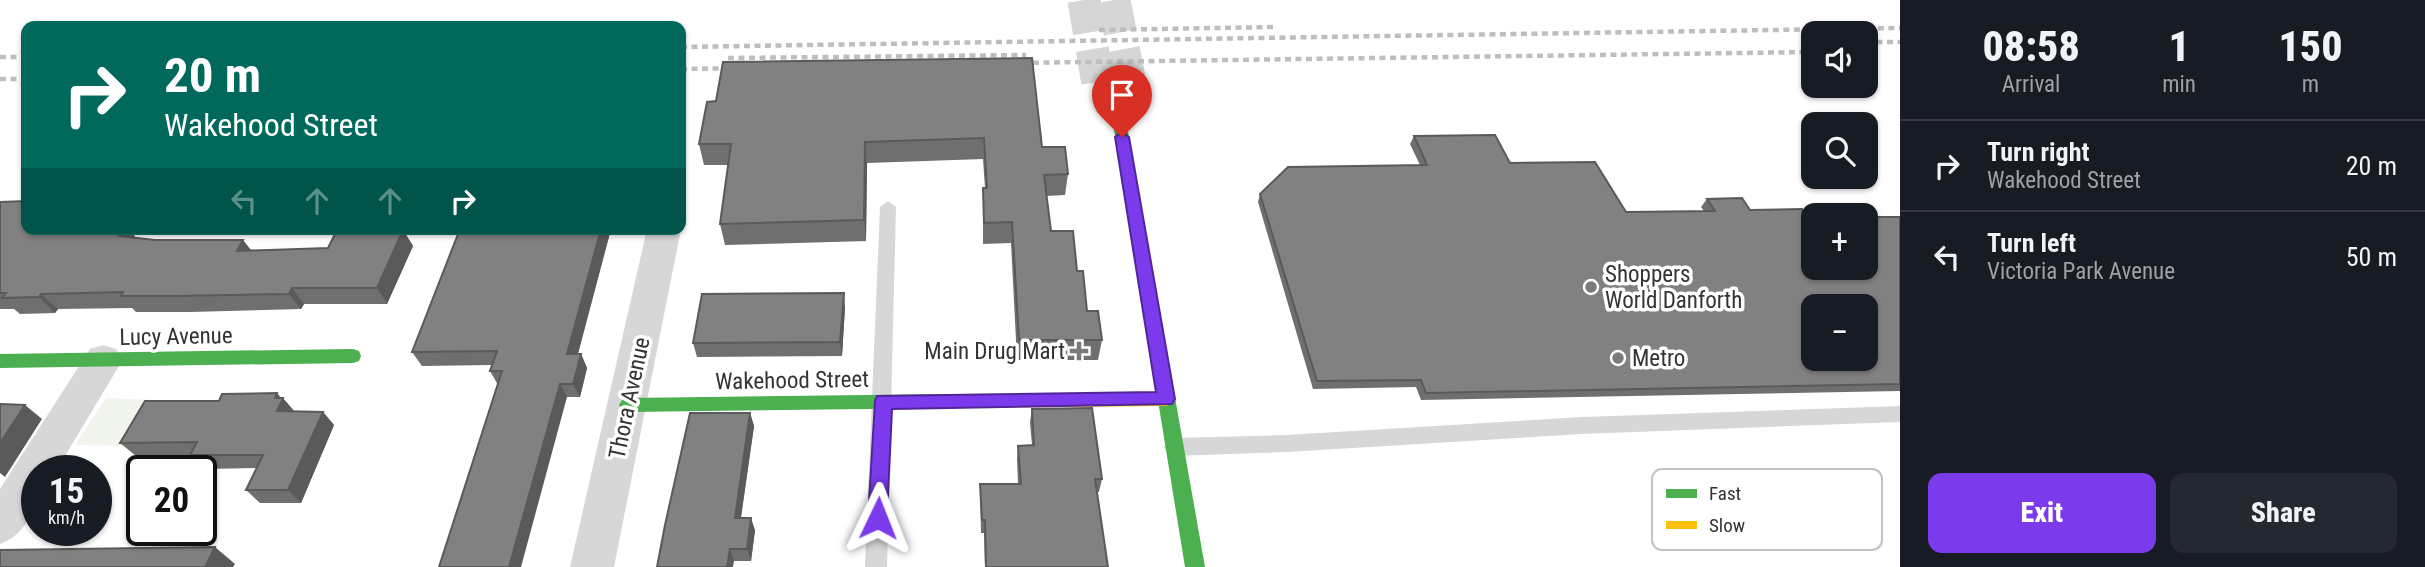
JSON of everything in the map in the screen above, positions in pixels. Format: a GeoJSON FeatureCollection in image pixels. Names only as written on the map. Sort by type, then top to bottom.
{"type":"FeatureCollection","features":[{"type":"Feature","properties":{"kind":"street"},"geometry":{"type":"LineString","coordinates":[[1099,90],[1100,98],[1117,110],[1195,567]]}},
{"type":"Feature","properties":{"kind":"street"},"geometry":{"type":"LineString","coordinates":[[1117,110],[1133,98]]}},
{"type":"Feature","properties":{"kind":"street","name":"Thora Avenue"},"geometry":{"type":"LineString","coordinates":[[592,567],[663,235]]}},
{"type":"Feature","properties":{"kind":"street","name":"Lucy Avenue"},"geometry":{"type":"LineString","coordinates":[[0,361],[353,356]]}},
{"type":"Feature","properties":{"kind":"street"},"geometry":{"type":"LineString","coordinates":[[0,525],[103,360]]}},
{"type":"Feature","properties":{"kind":"street","name":"Wakehood Street"},"geometry":{"type":"LineString","coordinates":[[628,405],[1166,399]]}},
{"type":"Feature","properties":{"kind":"lane"},"geometry":{"type":"LineString","coordinates":[[876,567],[888,207]]}},
{"type":"Feature","properties":{"kind":"lane"},"geometry":{"type":"LineString","coordinates":[[1174,447],[1303,444],[1474,431],[1670,421],[1900,414]]}},
{"type":"Feature","properties":{"kind":"shaded area"},"geometry":{"type":"Polygon","coordinates":[[[106,398],[156,400],[127,446],[75,445],[106,398]]]}},
{"type":"Feature","properties":{"kind":"building"},"geometry":{"type":"Polygon","coordinates":[[[1032,58],[1042,147],[1065,147],[1068,174],[1044,175],[1051,231],[1073,231],[1077,271],[1083,271],[1087,311],[1098,311],[1102,340],[1019,340],[1012,222],[984,223],[983,188],[987,188],[984,138],[865,142],[864,220],[720,224],[731,144],[699,144],[707,102],[716,101],[723,62],[1032,58]]]}},
{"type":"Feature","properties":{"kind":"building","name":"Shoppers World Danforth"},"geometry":{"type":"Polygon","coordinates":[[[1495,135],[1510,163],[1595,162],[1626,212],[1715,211],[1707,199],[1742,198],[1750,210],[1801,209],[1801,280],[1878,280],[1878,217],[1900,217],[1900,384],[1426,393],[1421,380],[1317,381],[1260,194],[1288,167],[1427,165],[1414,136],[1495,135]]]}},
{"type":"Feature","properties":{"kind":"building"},"geometry":{"type":"Polygon","coordinates":[[[21,201],[21,235],[120,235],[155,240],[243,240],[237,251],[328,248],[334,235],[401,235],[377,288],[292,288],[289,294],[121,296],[123,292],[2,298],[6,293],[0,293],[0,202],[21,201]]]}},
{"type":"Feature","properties":{"kind":"building"},"geometry":{"type":"Polygon","coordinates":[[[458,235],[599,235],[567,354],[581,354],[573,384],[560,384],[509,567],[439,567],[502,371],[490,371],[497,351],[412,352],[458,235]]]}},
{"type":"Feature","properties":{"kind":"building"},"geometry":{"type":"Polygon","coordinates":[[[844,293],[840,342],[693,343],[702,294],[844,293]]]}},
{"type":"Feature","properties":{"kind":"building"},"geometry":{"type":"Polygon","coordinates":[[[277,393],[275,398],[283,398],[277,411],[323,412],[288,490],[246,490],[263,455],[190,455],[197,442],[120,443],[145,401],[219,401],[222,394],[277,393]]]}},
{"type":"Feature","properties":{"kind":"building"},"geometry":{"type":"Polygon","coordinates":[[[0,404],[25,405],[0,443],[0,404]]]}},
{"type":"Feature","properties":{"kind":"building"},"geometry":{"type":"Polygon","coordinates":[[[1092,408],[1102,479],[1095,479],[1108,567],[986,567],[985,520],[982,520],[980,484],[1021,484],[1018,446],[1034,445],[1032,409],[1092,408]]]}},
{"type":"Feature","properties":{"kind":"building"},"geometry":{"type":"Polygon","coordinates":[[[690,413],[750,413],[735,518],[751,518],[747,549],[730,549],[727,567],[657,567],[690,413]]]}},
{"type":"Feature","properties":{"kind":"building"},"geometry":{"type":"Polygon","coordinates":[[[215,547],[205,567],[0,567],[0,550],[215,547]]]}},
{"type":"Feature","properties":{"kind":"tunnel"},"geometry":{"type":"LineString","coordinates":[[1084,0],[1099,90]]}},
{"type":"Feature","properties":{"kind":"tunnel"},"geometry":{"type":"LineString","coordinates":[[1114,0],[1131,89]]}},
{"type":"Feature","properties":{"kind":"railway"},"geometry":{"type":"LineString","coordinates":[[1099,30],[1274,27]]}},
{"type":"Feature","properties":{"kind":"railway"},"geometry":{"type":"LineString","coordinates":[[686,47],[1900,28]]}},
{"type":"Feature","properties":{"kind":"railway"},"geometry":{"type":"LineString","coordinates":[[1878,42],[1900,42]]}},
{"type":"Feature","properties":{"kind":"railway"},"geometry":{"type":"LineString","coordinates":[[1012,63],[1801,52]]}},
{"type":"Feature","properties":{"kind":"railway"},"geometry":{"type":"LineString","coordinates":[[728,58],[1026,55]]}},
{"type":"Feature","properties":{"kind":"railway"},"geometry":{"type":"LineString","coordinates":[[0,57],[21,57]]}},
{"type":"Feature","properties":{"kind":"railway"},"geometry":{"type":"LineString","coordinates":[[686,69],[742,68]]}},
{"type":"Feature","properties":{"kind":"railway"},"geometry":{"type":"LineString","coordinates":[[0,79],[21,79]]}},
{"type":"Feature","properties":{"kind":"traffic: fast"},"geometry":{"type":"LineString","coordinates":[[1099,90],[1100,98],[1117,109],[1195,567]]}},
{"type":"Feature","properties":{"kind":"traffic: fast"},"geometry":{"type":"LineString","coordinates":[[0,361],[353,356]]}},
{"type":"Feature","properties":{"kind":"traffic: fast"},"geometry":{"type":"LineString","coordinates":[[628,405],[952,401]]}},
{"type":"Feature","properties":{"kind":"traffic: slow"},"geometry":{"type":"LineString","coordinates":[[952,401],[1166,399]]}},
{"type":"Feature","properties":{"kind":"place","name":"Shoppers World Danforth"},"geometry":{"type":"Point","coordinates":[1591,287]}},
{"type":"Feature","properties":{"kind":"place","name":"Main Drug Mart"},"geometry":{"type":"Point","coordinates":[1079,351]}},
{"type":"Feature","properties":{"kind":"place","name":"Metro"},"geometry":{"type":"Point","coordinates":[1618,358]}},
{"type":"Feature","properties":{"kind":"route"},"geometry":{"type":"LineString","coordinates":[[878,518],[883,401],[1166,399],[1138,219],[1122,137]]}}]}
